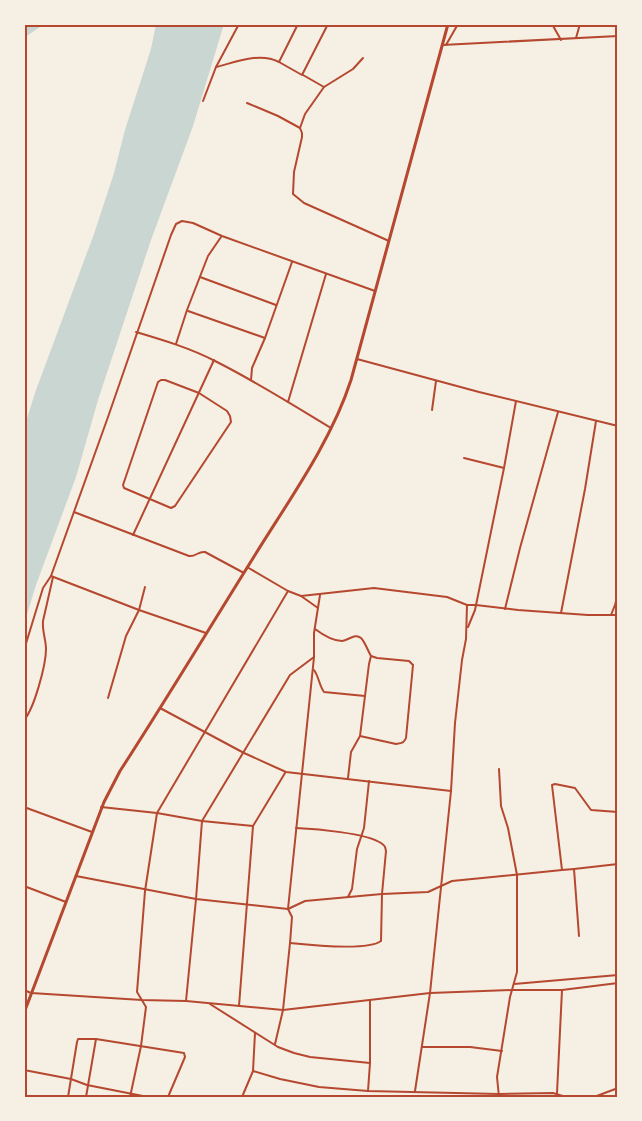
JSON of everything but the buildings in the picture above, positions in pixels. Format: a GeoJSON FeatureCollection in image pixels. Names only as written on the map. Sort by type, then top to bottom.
{"type":"FeatureCollection","features":[{"type":"Feature","properties":{"kind":"main road"},"geometry":{"type":"LineString","coordinates":[[24,1013],[101,807],[120,771],[332,428],[357,359],[448,24]]}},
{"type":"Feature","properties":{"kind":"street"},"geometry":{"type":"LineString","coordinates":[[203,101],[216,67],[239,24]]}},
{"type":"Feature","properties":{"kind":"street"},"geometry":{"type":"LineString","coordinates":[[279,62],[298,24]]}},
{"type":"Feature","properties":{"kind":"street"},"geometry":{"type":"LineString","coordinates":[[302,75],[328,24]]}},
{"type":"Feature","properties":{"kind":"street"},"geometry":{"type":"LineString","coordinates":[[444,45],[458,24]]}},
{"type":"Feature","properties":{"kind":"street"},"geometry":{"type":"LineString","coordinates":[[552,24],[561,40]]}},
{"type":"Feature","properties":{"kind":"street"},"geometry":{"type":"LineString","coordinates":[[576,38],[580,24]]}},
{"type":"Feature","properties":{"kind":"street"},"geometry":{"type":"LineString","coordinates":[[444,45],[618,36]]}},
{"type":"Feature","properties":{"kind":"street"},"geometry":{"type":"LineString","coordinates":[[216,67],[263,57],[279,62],[324,87]]}},
{"type":"Feature","properties":{"kind":"street"},"geometry":{"type":"LineString","coordinates":[[300,128],[305,114],[324,87],[353,69],[363,58]]}},
{"type":"Feature","properties":{"kind":"street"},"geometry":{"type":"LineString","coordinates":[[247,103],[300,128],[303,135],[294,172],[293,194],[304,203],[389,241]]}},
{"type":"Feature","properties":{"kind":"street"},"geometry":{"type":"LineString","coordinates":[[24,720],[34,702],[46,650],[42,628],[52,576],[136,332],[176,224],[185,220],[222,236],[376,292]]}},
{"type":"Feature","properties":{"kind":"street"},"geometry":{"type":"LineString","coordinates":[[176,344],[208,256],[222,236]]}},
{"type":"Feature","properties":{"kind":"street"},"geometry":{"type":"LineString","coordinates":[[251,380],[252,368],[292,262]]}},
{"type":"Feature","properties":{"kind":"street"},"geometry":{"type":"LineString","coordinates":[[288,402],[326,274]]}},
{"type":"Feature","properties":{"kind":"street"},"geometry":{"type":"LineString","coordinates":[[200,277],[276,305]]}},
{"type":"Feature","properties":{"kind":"street"},"geometry":{"type":"LineString","coordinates":[[187,310],[265,338]]}},
{"type":"Feature","properties":{"kind":"street"},"geometry":{"type":"LineString","coordinates":[[136,332],[176,344],[214,360],[332,428]]}},
{"type":"Feature","properties":{"kind":"street"},"geometry":{"type":"LineString","coordinates":[[357,359],[618,426]]}},
{"type":"Feature","properties":{"kind":"street"},"geometry":{"type":"LineString","coordinates":[[133,535],[214,360]]}},
{"type":"Feature","properties":{"kind":"street"},"geometry":{"type":"LineString","coordinates":[[165,380],[199,393],[227,411],[231,422],[175,506],[169,507],[149,499],[124,488],[123,485],[158,382],[165,380]]}},
{"type":"Feature","properties":{"kind":"street"},"geometry":{"type":"LineString","coordinates":[[432,410],[436,381]]}},
{"type":"Feature","properties":{"kind":"street"},"geometry":{"type":"LineString","coordinates":[[466,631],[476,605],[516,401]]}},
{"type":"Feature","properties":{"kind":"street"},"geometry":{"type":"LineString","coordinates":[[505,609],[558,411]]}},
{"type":"Feature","properties":{"kind":"street"},"geometry":{"type":"LineString","coordinates":[[561,613],[596,421]]}},
{"type":"Feature","properties":{"kind":"street"},"geometry":{"type":"LineString","coordinates":[[464,458],[504,468]]}},
{"type":"Feature","properties":{"kind":"street"},"geometry":{"type":"LineString","coordinates":[[74,512],[189,556],[205,552],[244,573]]}},
{"type":"Feature","properties":{"kind":"street"},"geometry":{"type":"LineString","coordinates":[[247,567],[301,596],[318,608]]}},
{"type":"Feature","properties":{"kind":"street"},"geometry":{"type":"LineString","coordinates":[[52,576],[206,633]]}},
{"type":"Feature","properties":{"kind":"street"},"geometry":{"type":"LineString","coordinates":[[24,650],[43,588],[52,576]]}},
{"type":"Feature","properties":{"kind":"street"},"geometry":{"type":"LineString","coordinates":[[108,698],[126,636],[139,610],[145,587]]}},
{"type":"Feature","properties":{"kind":"street"},"geometry":{"type":"LineString","coordinates":[[301,596],[374,588],[447,597],[467,605],[618,615]]}},
{"type":"Feature","properties":{"kind":"street"},"geometry":{"type":"LineString","coordinates":[[131,1095],[146,1007],[137,992],[145,891],[157,813],[288,591]]}},
{"type":"Feature","properties":{"kind":"street"},"geometry":{"type":"LineString","coordinates":[[611,615],[618,593]]}},
{"type":"Feature","properties":{"kind":"street"},"geometry":{"type":"LineString","coordinates":[[275,1044],[283,1010],[290,943],[292,917],[288,909],[320,595]]}},
{"type":"Feature","properties":{"kind":"street"},"geometry":{"type":"LineString","coordinates":[[415,1091],[430,993],[451,792],[467,605]]}},
{"type":"Feature","properties":{"kind":"street"},"geometry":{"type":"LineString","coordinates":[[315,628],[325,637],[335,640],[359,637],[371,656],[360,736],[351,752],[348,779]]}},
{"type":"Feature","properties":{"kind":"street"},"geometry":{"type":"LineString","coordinates":[[360,736],[396,744],[402,743],[406,738],[413,667],[409,661],[371,656]]}},
{"type":"Feature","properties":{"kind":"street"},"geometry":{"type":"LineString","coordinates":[[186,1001],[202,821],[290,675],[314,657]]}},
{"type":"Feature","properties":{"kind":"street"},"geometry":{"type":"LineString","coordinates":[[313,669],[324,692],[365,696]]}},
{"type":"Feature","properties":{"kind":"street"},"geometry":{"type":"LineString","coordinates":[[160,708],[244,753],[286,772],[451,792]]}},
{"type":"Feature","properties":{"kind":"street"},"geometry":{"type":"LineString","coordinates":[[499,769],[501,806],[508,828],[517,875],[517,972],[510,997],[497,1077],[499,1096]]}},
{"type":"Feature","properties":{"kind":"street"},"geometry":{"type":"LineString","coordinates":[[239,1006],[253,826],[286,772]]}},
{"type":"Feature","properties":{"kind":"street"},"geometry":{"type":"LineString","coordinates":[[348,897],[352,889],[357,849],[364,828],[369,781]]}},
{"type":"Feature","properties":{"kind":"street"},"geometry":{"type":"LineString","coordinates":[[562,870],[552,785],[575,788],[591,810],[618,812]]}},
{"type":"Feature","properties":{"kind":"street"},"geometry":{"type":"LineString","coordinates":[[24,807],[92,832]]}},
{"type":"Feature","properties":{"kind":"street"},"geometry":{"type":"LineString","coordinates":[[101,807],[253,826]]}},
{"type":"Feature","properties":{"kind":"street"},"geometry":{"type":"LineString","coordinates":[[290,943],[328,946],[379,944],[382,932],[382,894],[386,849],[380,843],[361,837],[320,829],[296,828]]}},
{"type":"Feature","properties":{"kind":"street"},"geometry":{"type":"LineString","coordinates":[[76,876],[196,899],[288,909],[305,901],[428,892],[452,881],[618,864]]}},
{"type":"Feature","properties":{"kind":"street"},"geometry":{"type":"LineString","coordinates":[[574,869],[579,936]]}},
{"type":"Feature","properties":{"kind":"street"},"geometry":{"type":"LineString","coordinates":[[24,888],[66,902]]}},
{"type":"Feature","properties":{"kind":"street"},"geometry":{"type":"LineString","coordinates":[[514,984],[618,975]]}},
{"type":"Feature","properties":{"kind":"street"},"geometry":{"type":"LineString","coordinates":[[24,990],[31,993],[186,1001],[283,1010],[430,993],[562,990],[618,984]]}},
{"type":"Feature","properties":{"kind":"street"},"geometry":{"type":"LineString","coordinates":[[556,1094],[562,990]]}},
{"type":"Feature","properties":{"kind":"street"},"geometry":{"type":"LineString","coordinates":[[368,1091],[370,999]]}},
{"type":"Feature","properties":{"kind":"street"},"geometry":{"type":"LineString","coordinates":[[210,1004],[278,1047],[302,1056],[370,1063]]}},
{"type":"Feature","properties":{"kind":"street"},"geometry":{"type":"LineString","coordinates":[[242,1097],[253,1071],[255,1032]]}},
{"type":"Feature","properties":{"kind":"street"},"geometry":{"type":"LineString","coordinates":[[68,1097],[78,1039],[96,1039],[185,1054],[168,1097]]}},
{"type":"Feature","properties":{"kind":"street"},"geometry":{"type":"LineString","coordinates":[[86,1097],[96,1039]]}},
{"type":"Feature","properties":{"kind":"street"},"geometry":{"type":"LineString","coordinates":[[422,1047],[470,1047],[502,1051]]}},
{"type":"Feature","properties":{"kind":"street"},"geometry":{"type":"LineString","coordinates":[[24,1070],[148,1097]]}},
{"type":"Feature","properties":{"kind":"street"},"geometry":{"type":"LineString","coordinates":[[253,1071],[309,1085],[368,1091],[499,1096],[556,1094],[566,1097]]}},
{"type":"Feature","properties":{"kind":"street"},"geometry":{"type":"LineString","coordinates":[[594,1097],[618,1088]]}},
{"type":"Feature","properties":{"kind":"shaded area"},"geometry":{"type":"Polygon","coordinates":[[[24,24],[44,24],[24,38],[24,24]]]}},
{"type":"Feature","properties":{"kind":"shaded area"},"geometry":{"type":"Polygon","coordinates":[[[156,24],[224,24],[193,126],[151,240],[98,400],[76,477],[24,624],[24,428],[114,173],[151,49],[156,24]]]}}]}
